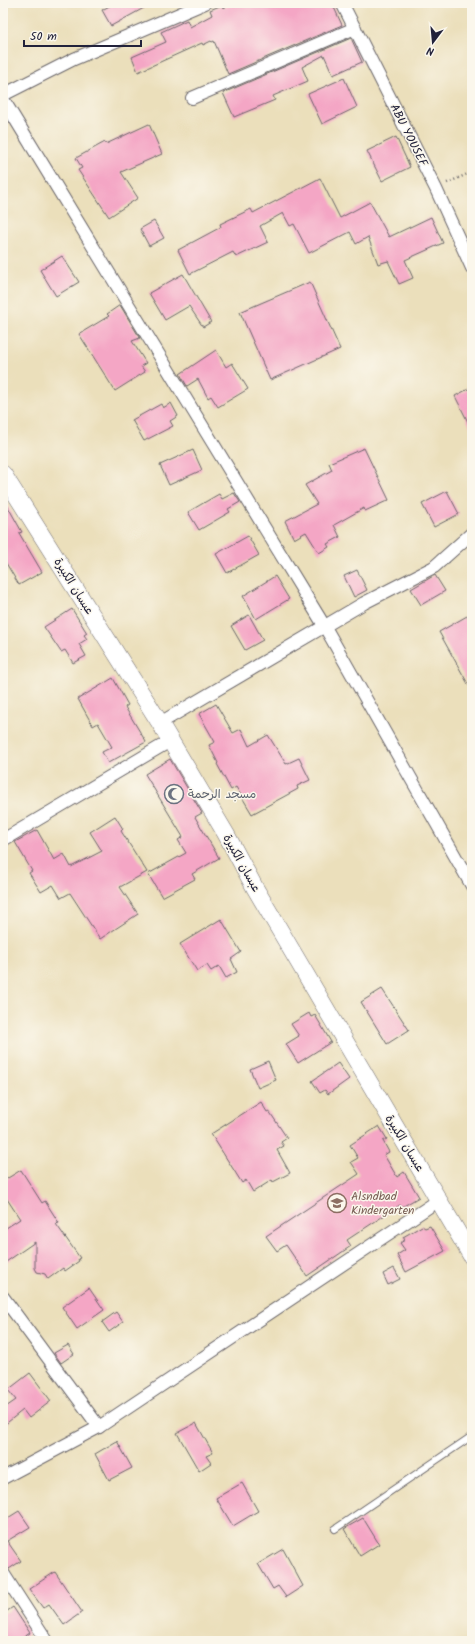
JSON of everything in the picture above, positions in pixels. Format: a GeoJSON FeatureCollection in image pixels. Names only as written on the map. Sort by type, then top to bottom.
{"type":"FeatureCollection","features":[{"type":"Feature","properties":{"kind":"main road","name":"عبسان الكبيرة"},"geometry":{"type":"LineString","coordinates":[[3,474],[160,723],[226,834],[255,888],[440,1200],[472,1257]]}},
{"type":"Feature","properties":{"kind":"street"},"geometry":{"type":"LineString","coordinates":[[3,95],[74,59],[205,3]]}},
{"type":"Feature","properties":{"kind":"street","name":"ABU YOUSEF"},"geometry":{"type":"LineString","coordinates":[[342,3],[436,189],[472,268]]}},
{"type":"Feature","properties":{"kind":"street"},"geometry":{"type":"LineString","coordinates":[[192,98],[355,28]]}},
{"type":"Feature","properties":{"kind":"street"},"geometry":{"type":"LineString","coordinates":[[3,99],[325,628],[472,886]]}},
{"type":"Feature","properties":{"kind":"street"},"geometry":{"type":"LineString","coordinates":[[160,723],[325,628],[364,603],[434,568],[472,533]]}},
{"type":"Feature","properties":{"kind":"street"},"geometry":{"type":"LineString","coordinates":[[3,840],[170,741]]}},
{"type":"Feature","properties":{"kind":"street"},"geometry":{"type":"LineString","coordinates":[[3,1478],[99,1427],[440,1200]]}},
{"type":"Feature","properties":{"kind":"street"},"geometry":{"type":"LineString","coordinates":[[3,1296],[99,1427]]}},
{"type":"Feature","properties":{"kind":"street"},"geometry":{"type":"LineString","coordinates":[[3,1573],[47,1641]]}},
{"type":"Feature","properties":{"kind":"lane"},"geometry":{"type":"LineString","coordinates":[[335,1529],[472,1436]]}},
{"type":"Feature","properties":{"kind":"path"},"geometry":{"type":"LineString","coordinates":[[436,189],[472,172]]}},
{"type":"Feature","properties":{"kind":"building"},"geometry":{"type":"Polygon","coordinates":[[[115,3],[153,3],[111,26],[102,10],[115,3]]]}},
{"type":"Feature","properties":{"kind":"building"},"geometry":{"type":"Polygon","coordinates":[[[235,3],[332,3],[342,25],[228,74],[214,41],[203,45],[202,43],[138,72],[132,57],[166,42],[161,32],[187,20],[190,27],[212,15],[210,10],[222,5],[223,8],[235,3]]]}},
{"type":"Feature","properties":{"kind":"building"},"geometry":{"type":"Polygon","coordinates":[[[351,38],[362,62],[333,75],[324,55],[302,67],[308,81],[273,96],[275,100],[234,117],[223,93],[351,38]]]}},
{"type":"Feature","properties":{"kind":"building"},"geometry":{"type":"Polygon","coordinates":[[[344,78],[357,107],[322,124],[308,94],[344,78]]]}},
{"type":"Feature","properties":{"kind":"building"},"geometry":{"type":"Polygon","coordinates":[[[149,124],[162,154],[121,172],[138,198],[109,217],[78,170],[82,168],[76,158],[105,142],[106,144],[149,124]]]}},
{"type":"Feature","properties":{"kind":"building"},"geometry":{"type":"Polygon","coordinates":[[[396,137],[410,167],[382,181],[367,151],[396,137]]]}},
{"type":"Feature","properties":{"kind":"building"},"geometry":{"type":"Polygon","coordinates":[[[320,178],[340,218],[370,202],[389,237],[431,217],[443,243],[405,260],[413,278],[399,284],[388,261],[378,264],[368,237],[356,244],[350,232],[309,253],[294,224],[290,226],[283,213],[260,226],[268,242],[236,257],[233,252],[190,274],[178,250],[221,227],[220,224],[251,209],[253,213],[320,178]]]}},
{"type":"Feature","properties":{"kind":"building"},"geometry":{"type":"Polygon","coordinates":[[[154,221],[164,238],[149,246],[140,229],[154,221]]]}},
{"type":"Feature","properties":{"kind":"building"},"geometry":{"type":"Polygon","coordinates":[[[62,256],[79,282],[56,296],[40,270],[62,256]]]}},
{"type":"Feature","properties":{"kind":"building"},"geometry":{"type":"Polygon","coordinates":[[[183,274],[211,322],[203,327],[189,306],[165,320],[149,293],[183,274]]]}},
{"type":"Feature","properties":{"kind":"building"},"geometry":{"type":"Polygon","coordinates":[[[310,282],[340,349],[270,380],[240,312],[310,282]]]}},
{"type":"Feature","properties":{"kind":"building"},"geometry":{"type":"Polygon","coordinates":[[[120,305],[140,338],[132,341],[146,363],[141,366],[145,372],[115,391],[79,334],[109,316],[107,314],[120,305]]]}},
{"type":"Feature","properties":{"kind":"building"},"geometry":{"type":"Polygon","coordinates":[[[216,350],[226,367],[232,363],[248,389],[218,407],[211,396],[208,398],[198,379],[187,386],[180,374],[216,350]]]}},
{"type":"Feature","properties":{"kind":"building"},"geometry":{"type":"Polygon","coordinates":[[[472,387],[472,430],[455,396],[472,387]]]}},
{"type":"Feature","properties":{"kind":"building"},"geometry":{"type":"Polygon","coordinates":[[[171,403],[178,416],[170,421],[173,426],[144,441],[132,420],[161,404],[163,408],[171,403]]]}},
{"type":"Feature","properties":{"kind":"building"},"geometry":{"type":"Polygon","coordinates":[[[364,448],[389,500],[365,511],[364,508],[334,525],[340,537],[327,544],[329,547],[319,553],[306,532],[294,539],[285,521],[317,504],[305,485],[332,470],[329,463],[364,448]]]}},
{"type":"Feature","properties":{"kind":"building"},"geometry":{"type":"Polygon","coordinates":[[[193,450],[202,470],[169,485],[160,465],[193,450]]]}},
{"type":"Feature","properties":{"kind":"building"},"geometry":{"type":"Polygon","coordinates":[[[447,491],[459,514],[434,527],[422,504],[447,491]]]}},
{"type":"Feature","properties":{"kind":"building"},"geometry":{"type":"Polygon","coordinates":[[[234,493],[240,502],[228,509],[230,512],[199,530],[188,512],[219,494],[222,499],[234,493]]]}},
{"type":"Feature","properties":{"kind":"building"},"geometry":{"type":"Polygon","coordinates":[[[3,498],[22,532],[19,533],[42,572],[19,585],[3,558],[3,498]]]}},
{"type":"Feature","properties":{"kind":"building"},"geometry":{"type":"Polygon","coordinates":[[[248,536],[259,555],[227,573],[216,554],[248,536]]]}},
{"type":"Feature","properties":{"kind":"building"},"geometry":{"type":"Polygon","coordinates":[[[357,570],[367,590],[354,597],[344,576],[357,570]]]}},
{"type":"Feature","properties":{"kind":"building"},"geometry":{"type":"Polygon","coordinates":[[[435,575],[445,591],[421,605],[411,589],[435,575]]]}},
{"type":"Feature","properties":{"kind":"building"},"geometry":{"type":"Polygon","coordinates":[[[275,576],[289,599],[256,619],[243,596],[275,576]]]}},
{"type":"Feature","properties":{"kind":"building"},"geometry":{"type":"Polygon","coordinates":[[[72,609],[87,633],[84,635],[87,639],[79,644],[86,656],[73,663],[65,650],[61,652],[44,627],[72,609]]]}},
{"type":"Feature","properties":{"kind":"building"},"geometry":{"type":"Polygon","coordinates":[[[249,615],[263,640],[245,650],[231,626],[249,615]]]}},
{"type":"Feature","properties":{"kind":"building"},"geometry":{"type":"Polygon","coordinates":[[[467,616],[472,625],[472,691],[439,632],[467,616]]]}},
{"type":"Feature","properties":{"kind":"building"},"geometry":{"type":"Polygon","coordinates":[[[113,678],[128,705],[125,707],[146,742],[108,763],[102,752],[112,747],[98,723],[93,726],[78,699],[113,678]]]}},
{"type":"Feature","properties":{"kind":"building"},"geometry":{"type":"Polygon","coordinates":[[[216,704],[233,733],[241,729],[249,746],[268,735],[286,764],[299,758],[310,780],[297,786],[298,789],[252,814],[236,787],[231,790],[209,745],[215,742],[199,714],[216,704]]]}},
{"type":"Feature","properties":{"kind":"building"},"geometry":{"type":"Polygon","coordinates":[[[170,759],[202,813],[195,817],[219,858],[192,874],[195,879],[162,897],[148,874],[186,853],[178,840],[183,837],[145,774],[170,759]]]}},
{"type":"Feature","properties":{"kind":"building"},"geometry":{"type":"Polygon","coordinates":[[[115,816],[123,829],[121,831],[147,872],[120,887],[138,914],[100,939],[70,893],[61,898],[53,885],[41,892],[29,873],[32,871],[15,842],[37,830],[54,860],[64,854],[71,867],[102,851],[90,832],[115,816]]]}},
{"type":"Feature","properties":{"kind":"building"},"geometry":{"type":"Polygon","coordinates":[[[221,919],[241,952],[231,959],[237,972],[226,978],[219,966],[211,971],[207,965],[197,971],[180,944],[221,919]]]}},
{"type":"Feature","properties":{"kind":"building"},"geometry":{"type":"Polygon","coordinates":[[[382,989],[409,1030],[387,1044],[361,1002],[382,989]]]}},
{"type":"Feature","properties":{"kind":"building"},"geometry":{"type":"Polygon","coordinates":[[[309,1013],[311,1017],[315,1015],[331,1042],[298,1063],[286,1044],[299,1036],[291,1024],[309,1013]]]}},
{"type":"Feature","properties":{"kind":"building"},"geometry":{"type":"Polygon","coordinates":[[[268,1061],[276,1080],[258,1088],[250,1069],[268,1061]]]}},
{"type":"Feature","properties":{"kind":"building"},"geometry":{"type":"Polygon","coordinates":[[[338,1063],[349,1079],[328,1094],[325,1090],[320,1093],[312,1081],[338,1063]]]}},
{"type":"Feature","properties":{"kind":"building"},"geometry":{"type":"Polygon","coordinates":[[[261,1102],[267,1112],[269,1111],[287,1138],[281,1142],[284,1146],[277,1150],[290,1173],[273,1182],[272,1180],[253,1192],[246,1180],[242,1183],[211,1134],[261,1102]]]}},
{"type":"Feature","properties":{"kind":"building"},"geometry":{"type":"Polygon","coordinates":[[[379,1126],[387,1139],[383,1141],[389,1152],[384,1155],[397,1177],[404,1172],[419,1197],[402,1207],[400,1205],[347,1240],[351,1246],[307,1276],[286,1245],[277,1251],[266,1236],[359,1174],[351,1162],[358,1158],[350,1145],[379,1126]]]}},
{"type":"Feature","properties":{"kind":"building"},"geometry":{"type":"Polygon","coordinates":[[[21,1170],[42,1203],[45,1201],[59,1223],[56,1224],[80,1258],[78,1259],[79,1261],[65,1271],[63,1268],[48,1279],[45,1274],[37,1272],[35,1268],[35,1242],[3,1264],[3,1230],[20,1219],[7,1199],[3,1202],[3,1181],[21,1170]]]}},
{"type":"Feature","properties":{"kind":"building"},"geometry":{"type":"Polygon","coordinates":[[[422,1226],[425,1228],[430,1226],[445,1251],[406,1272],[397,1255],[405,1250],[400,1243],[405,1240],[403,1237],[422,1226]]]}},
{"type":"Feature","properties":{"kind":"building"},"geometry":{"type":"Polygon","coordinates":[[[394,1268],[400,1279],[388,1285],[383,1274],[394,1268]]]}},
{"type":"Feature","properties":{"kind":"building"},"geometry":{"type":"Polygon","coordinates":[[[89,1288],[104,1310],[77,1329],[62,1307],[89,1288]]]}},
{"type":"Feature","properties":{"kind":"building"},"geometry":{"type":"Polygon","coordinates":[[[116,1312],[123,1322],[109,1332],[102,1322],[116,1312]]]}},
{"type":"Feature","properties":{"kind":"building"},"geometry":{"type":"Polygon","coordinates":[[[68,1345],[74,1354],[61,1363],[54,1353],[68,1345]]]}},
{"type":"Feature","properties":{"kind":"building"},"geometry":{"type":"Polygon","coordinates":[[[30,1373],[51,1401],[29,1418],[23,1410],[3,1426],[3,1409],[16,1400],[8,1390],[30,1373]]]}},
{"type":"Feature","properties":{"kind":"building"},"geometry":{"type":"Polygon","coordinates":[[[196,1423],[213,1453],[206,1456],[211,1463],[199,1471],[177,1433],[196,1423]]]}},
{"type":"Feature","properties":{"kind":"building"},"geometry":{"type":"Polygon","coordinates":[[[117,1441],[132,1468],[109,1480],[95,1454],[117,1441]]]}},
{"type":"Feature","properties":{"kind":"building"},"geometry":{"type":"Polygon","coordinates":[[[242,1483],[258,1511],[233,1526],[216,1498],[242,1483]]]}},
{"type":"Feature","properties":{"kind":"building"},"geometry":{"type":"Polygon","coordinates":[[[19,1511],[30,1527],[7,1541],[21,1561],[9,1569],[3,1566],[3,1521],[19,1511]]]}},
{"type":"Feature","properties":{"kind":"building"},"geometry":{"type":"Polygon","coordinates":[[[363,1518],[379,1544],[360,1556],[344,1529],[363,1518]]]}},
{"type":"Feature","properties":{"kind":"building"},"geometry":{"type":"Polygon","coordinates":[[[283,1549],[303,1586],[286,1597],[278,1586],[273,1589],[258,1564],[283,1549]]]}},
{"type":"Feature","properties":{"kind":"building"},"geometry":{"type":"Polygon","coordinates":[[[55,1572],[82,1612],[64,1625],[49,1604],[43,1608],[29,1589],[55,1572]]]}},
{"type":"Feature","properties":{"kind":"building"},"geometry":{"type":"Polygon","coordinates":[[[13,1607],[30,1633],[18,1641],[3,1641],[3,1614],[13,1607]]]}},
{"type":"Feature","properties":{"kind":"place","name":"مسجد الرحمة"},"geometry":{"type":"Point","coordinates":[174,794]}},
{"type":"Feature","properties":{"kind":"place","name":"Alsndbad Kindergarten"},"geometry":{"type":"Point","coordinates":[337,1203]}}]}
